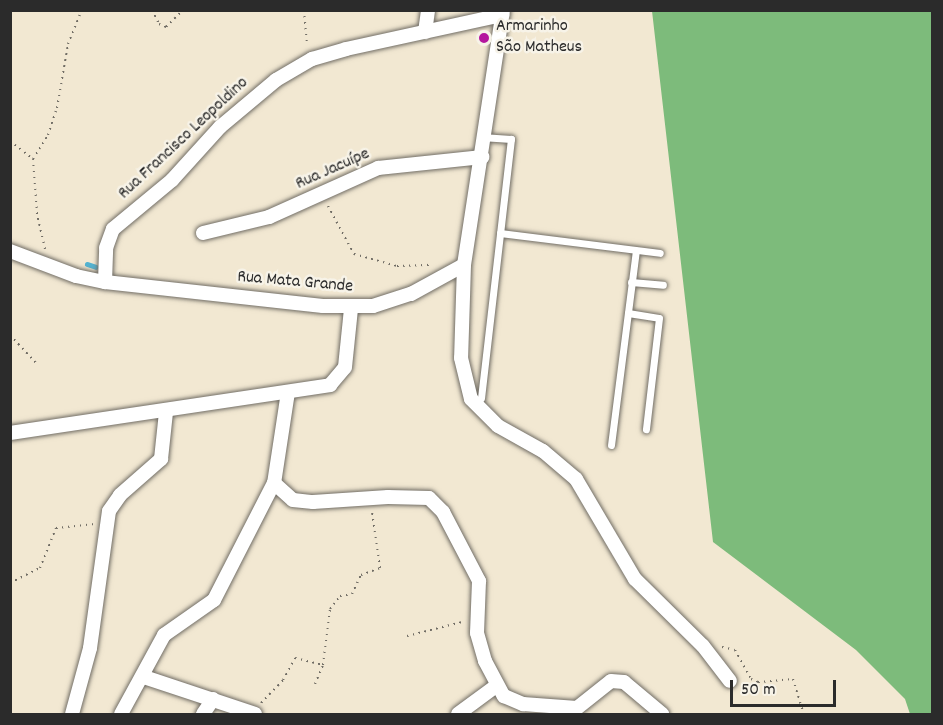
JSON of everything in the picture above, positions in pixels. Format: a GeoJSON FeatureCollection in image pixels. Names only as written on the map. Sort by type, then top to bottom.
{"type":"FeatureCollection","features":[{"type":"Feature","properties":{"kind":"street"},"geometry":{"type":"LineString","coordinates":[[425,32],[428,10]]}},
{"type":"Feature","properties":{"kind":"street","name":"Rua Francisco Leopoldino"},"geometry":{"type":"LineString","coordinates":[[105,282],[106,248],[113,229],[172,180],[200,147],[248,102],[312,59],[502,13]]}},
{"type":"Feature","properties":{"kind":"street"},"geometry":{"type":"LineString","coordinates":[[502,13],[464,265],[461,358],[471,399],[498,426],[543,451],[576,479],[635,579],[703,646],[730,681]]}},
{"type":"Feature","properties":{"kind":"street","name":"Rua Jacuípe"},"geometry":{"type":"LineString","coordinates":[[203,233],[269,217],[378,168],[482,157]]}},
{"type":"Feature","properties":{"kind":"street","name":"Rua Mata Grande"},"geometry":{"type":"LineString","coordinates":[[10,251],[50,266],[105,282],[351,309],[393,301],[464,265]]}},
{"type":"Feature","properties":{"kind":"street"},"geometry":{"type":"LineString","coordinates":[[10,433],[166,412],[330,385],[345,367],[351,309]]}},
{"type":"Feature","properties":{"kind":"street"},"geometry":{"type":"LineString","coordinates":[[121,714],[144,677],[164,635],[214,600],[274,483],[288,392]]}},
{"type":"Feature","properties":{"kind":"street"},"geometry":{"type":"LineString","coordinates":[[72,714],[92,638],[105,524],[120,495],[161,459],[166,412]]}},
{"type":"Feature","properties":{"kind":"street"},"geometry":{"type":"LineString","coordinates":[[274,483],[293,500],[314,502],[370,498],[429,498],[443,512],[479,581],[477,619],[485,661],[496,686],[504,696],[523,704],[578,708],[611,681],[624,682],[662,714]]}},
{"type":"Feature","properties":{"kind":"street"},"geometry":{"type":"LineString","coordinates":[[144,677],[254,713]]}},
{"type":"Feature","properties":{"kind":"street"},"geometry":{"type":"LineString","coordinates":[[458,714],[496,686]]}},
{"type":"Feature","properties":{"kind":"street"},"geometry":{"type":"LineString","coordinates":[[203,714],[213,699]]}},
{"type":"Feature","properties":{"kind":"lane"},"geometry":{"type":"LineString","coordinates":[[481,398],[511,139],[485,136]]}},
{"type":"Feature","properties":{"kind":"lane"},"geometry":{"type":"LineString","coordinates":[[500,233],[660,253]]}},
{"type":"Feature","properties":{"kind":"lane"},"geometry":{"type":"LineString","coordinates":[[611,444],[636,251]]}},
{"type":"Feature","properties":{"kind":"lane"},"geometry":{"type":"LineString","coordinates":[[632,282],[663,285]]}},
{"type":"Feature","properties":{"kind":"lane"},"geometry":{"type":"LineString","coordinates":[[627,313],[659,318],[646,429]]}},
{"type":"Feature","properties":{"kind":"path"},"geometry":{"type":"LineString","coordinates":[[50,266],[37,213],[33,159],[48,135],[57,108],[68,44],[82,10]]}},
{"type":"Feature","properties":{"kind":"path"},"geometry":{"type":"LineString","coordinates":[[152,10],[159,24],[166,27],[183,10]]}},
{"type":"Feature","properties":{"kind":"path"},"geometry":{"type":"LineString","coordinates":[[304,10],[303,29],[312,59]]}},
{"type":"Feature","properties":{"kind":"path"},"geometry":{"type":"LineString","coordinates":[[10,141],[33,159]]}},
{"type":"Feature","properties":{"kind":"path"},"geometry":{"type":"LineString","coordinates":[[322,192],[343,239],[354,254],[397,266],[464,265]]}},
{"type":"Feature","properties":{"kind":"path"},"geometry":{"type":"LineString","coordinates":[[10,335],[38,365]]}},
{"type":"Feature","properties":{"kind":"path"},"geometry":{"type":"LineString","coordinates":[[315,684],[323,665],[330,609],[340,596],[351,594],[361,575],[380,568],[370,498]]}},
{"type":"Feature","properties":{"kind":"path"},"geometry":{"type":"LineString","coordinates":[[10,583],[40,568],[56,528],[105,524]]}},
{"type":"Feature","properties":{"kind":"path"},"geometry":{"type":"LineString","coordinates":[[407,636],[477,619]]}},
{"type":"Feature","properties":{"kind":"path"},"geometry":{"type":"LineString","coordinates":[[703,646],[735,650],[751,679],[758,682],[793,679],[804,714]]}},
{"type":"Feature","properties":{"kind":"path"},"geometry":{"type":"LineString","coordinates":[[254,713],[283,680],[295,658],[323,665]]}},
{"type":"Feature","properties":{"kind":"green space"},"geometry":{"type":"Polygon","coordinates":[[[652,11],[932,11],[932,714],[910,714],[905,699],[856,650],[713,542],[652,11]]]}},
{"type":"Feature","properties":{"kind":"waterway"},"geometry":{"type":"LineString","coordinates":[[87,264],[96,267]]}},
{"type":"Feature","properties":{"kind":"place","name":"Armarinho São Matheus"},"geometry":{"type":"Point","coordinates":[484,38]}}]}
